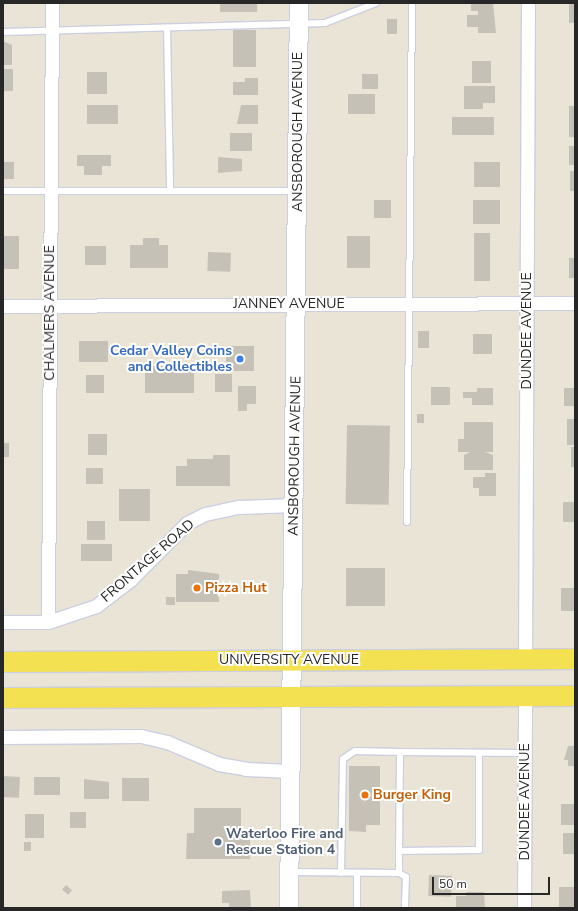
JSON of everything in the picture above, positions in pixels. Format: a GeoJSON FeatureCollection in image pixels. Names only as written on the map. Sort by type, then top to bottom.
{"type":"FeatureCollection","features":[{"type":"Feature","properties":{"kind":"main road","name":"ANSBOROUGH AVENUE"},"geometry":{"type":"LineString","coordinates":[[289,908],[299,3]]}},
{"type":"Feature","properties":{"kind":"main road","name":"UNIVERSITY AVENUE"},"geometry":{"type":"LineString","coordinates":[[3,662],[575,659]]}},
{"type":"Feature","properties":{"kind":"main road"},"geometry":{"type":"LineString","coordinates":[[3,698],[575,696]]}},
{"type":"Feature","properties":{"kind":"street","name":"CHALMERS AVENUE"},"geometry":{"type":"LineString","coordinates":[[48,622],[52,3]]}},
{"type":"Feature","properties":{"kind":"street","name":"DUNDEE AVENUE"},"geometry":{"type":"LineString","coordinates":[[526,659],[528,3]]}},
{"type":"Feature","properties":{"kind":"street","name":"JANNEY AVENUE"},"geometry":{"type":"LineString","coordinates":[[3,306],[575,303]]}},
{"type":"Feature","properties":{"kind":"street","name":"FRONTAGE ROAD"},"geometry":{"type":"LineString","coordinates":[[3,622],[48,622],[77,615],[107,599],[187,523],[205,514],[239,507],[294,505]]}},
{"type":"Feature","properties":{"kind":"street","name":"DUNDEE AVENUE"},"geometry":{"type":"LineString","coordinates":[[524,908],[525,695]]}},
{"type":"Feature","properties":{"kind":"street"},"geometry":{"type":"LineString","coordinates":[[3,737],[141,736],[167,742],[219,764],[246,770],[290,771]]}},
{"type":"Feature","properties":{"kind":"lane"},"geometry":{"type":"LineString","coordinates":[[3,32],[325,23],[376,3]]}},
{"type":"Feature","properties":{"kind":"lane"},"geometry":{"type":"LineString","coordinates":[[407,522],[412,3]]}},
{"type":"Feature","properties":{"kind":"lane"},"geometry":{"type":"LineString","coordinates":[[167,28],[170,191]]}},
{"type":"Feature","properties":{"kind":"lane"},"geometry":{"type":"LineString","coordinates":[[3,191],[297,191]]}},
{"type":"Feature","properties":{"kind":"lane"},"geometry":{"type":"LineString","coordinates":[[340,873],[343,759],[355,751],[525,753]]}},
{"type":"Feature","properties":{"kind":"lane"},"geometry":{"type":"LineString","coordinates":[[399,873],[400,752]]}},
{"type":"Feature","properties":{"kind":"lane"},"geometry":{"type":"LineString","coordinates":[[399,851],[479,850],[479,753]]}},
{"type":"Feature","properties":{"kind":"lane"},"geometry":{"type":"LineString","coordinates":[[289,872],[399,873],[406,877],[405,908]]}},
{"type":"Feature","properties":{"kind":"lane"},"geometry":{"type":"LineString","coordinates":[[357,873],[357,908]]}},
{"type":"Feature","properties":{"kind":"building"},"geometry":{"type":"Polygon","coordinates":[[[220,3],[257,3],[257,12],[220,12],[220,3]]]}},
{"type":"Feature","properties":{"kind":"building"},"geometry":{"type":"Polygon","coordinates":[[[471,3],[493,3],[496,33],[478,33],[478,27],[467,27],[467,15],[478,15],[478,11],[471,11],[471,3]]]}},
{"type":"Feature","properties":{"kind":"building"},"geometry":{"type":"Polygon","coordinates":[[[569,3],[575,3],[575,23],[569,23],[569,3]]]}},
{"type":"Feature","properties":{"kind":"building"},"geometry":{"type":"Polygon","coordinates":[[[387,19],[397,19],[397,34],[387,34],[387,19]]]}},
{"type":"Feature","properties":{"kind":"building"},"geometry":{"type":"Polygon","coordinates":[[[233,30],[256,30],[256,67],[233,67],[233,30]]]}},
{"type":"Feature","properties":{"kind":"building"},"geometry":{"type":"Polygon","coordinates":[[[3,41],[12,45],[12,65],[3,65],[3,41]]]}},
{"type":"Feature","properties":{"kind":"building"},"geometry":{"type":"Polygon","coordinates":[[[472,61],[491,61],[491,83],[472,83],[472,61]]]}},
{"type":"Feature","properties":{"kind":"building"},"geometry":{"type":"Polygon","coordinates":[[[3,69],[13,69],[13,91],[3,91],[3,69]]]}},
{"type":"Feature","properties":{"kind":"building"},"geometry":{"type":"Polygon","coordinates":[[[87,72],[107,72],[107,94],[87,94],[87,72]]]}},
{"type":"Feature","properties":{"kind":"building"},"geometry":{"type":"Polygon","coordinates":[[[362,74],[378,74],[378,89],[362,89],[362,74]]]}},
{"type":"Feature","properties":{"kind":"building"},"geometry":{"type":"Polygon","coordinates":[[[245,78],[258,78],[258,95],[233,95],[233,82],[245,82],[245,78]]]}},
{"type":"Feature","properties":{"kind":"building"},"geometry":{"type":"Polygon","coordinates":[[[464,86],[495,86],[495,103],[483,103],[483,109],[464,109],[464,86]]]}},
{"type":"Feature","properties":{"kind":"building"},"geometry":{"type":"Polygon","coordinates":[[[348,94],[375,94],[375,114],[348,114],[348,94]]]}},
{"type":"Feature","properties":{"kind":"building"},"geometry":{"type":"Polygon","coordinates":[[[87,105],[118,105],[118,124],[87,124],[87,105]]]}},
{"type":"Feature","properties":{"kind":"building"},"geometry":{"type":"Polygon","coordinates":[[[241,105],[258,105],[258,124],[237,124],[241,105]]]}},
{"type":"Feature","properties":{"kind":"building"},"geometry":{"type":"Polygon","coordinates":[[[569,106],[575,106],[575,137],[569,137],[569,106]]]}},
{"type":"Feature","properties":{"kind":"building"},"geometry":{"type":"Polygon","coordinates":[[[452,117],[494,117],[494,135],[452,135],[452,117]]]}},
{"type":"Feature","properties":{"kind":"building"},"geometry":{"type":"Polygon","coordinates":[[[230,133],[252,133],[252,151],[230,151],[230,133]]]}},
{"type":"Feature","properties":{"kind":"building"},"geometry":{"type":"Polygon","coordinates":[[[569,146],[575,146],[575,165],[569,165],[569,146]]]}},
{"type":"Feature","properties":{"kind":"building"},"geometry":{"type":"Polygon","coordinates":[[[77,155],[111,155],[111,166],[102,166],[102,175],[84,175],[84,166],[77,166],[77,155]]]}},
{"type":"Feature","properties":{"kind":"building"},"geometry":{"type":"Polygon","coordinates":[[[218,157],[242,159],[242,171],[218,173],[218,157]]]}},
{"type":"Feature","properties":{"kind":"building"},"geometry":{"type":"Polygon","coordinates":[[[3,162],[14,162],[14,179],[3,179],[3,162]]]}},
{"type":"Feature","properties":{"kind":"building"},"geometry":{"type":"Polygon","coordinates":[[[474,162],[500,162],[500,187],[474,187],[474,162]]]}},
{"type":"Feature","properties":{"kind":"building"},"geometry":{"type":"Polygon","coordinates":[[[570,171],[575,171],[575,191],[570,191],[570,171]]]}},
{"type":"Feature","properties":{"kind":"building"},"geometry":{"type":"Polygon","coordinates":[[[374,200],[391,200],[391,218],[374,218],[374,200]]]}},
{"type":"Feature","properties":{"kind":"building"},"geometry":{"type":"Polygon","coordinates":[[[473,200],[500,200],[500,224],[473,224],[473,200]]]}},
{"type":"Feature","properties":{"kind":"building"},"geometry":{"type":"Polygon","coordinates":[[[474,233],[490,233],[490,281],[474,281],[474,233]]]}},
{"type":"Feature","properties":{"kind":"building"},"geometry":{"type":"Polygon","coordinates":[[[3,236],[19,236],[19,269],[3,269],[3,236]]]}},
{"type":"Feature","properties":{"kind":"building"},"geometry":{"type":"Polygon","coordinates":[[[347,236],[370,236],[370,268],[347,268],[347,236]]]}},
{"type":"Feature","properties":{"kind":"building"},"geometry":{"type":"Polygon","coordinates":[[[143,238],[159,238],[159,245],[168,245],[168,268],[130,268],[130,245],[143,245],[143,238]]]}},
{"type":"Feature","properties":{"kind":"building"},"geometry":{"type":"Polygon","coordinates":[[[85,246],[106,246],[106,265],[85,265],[85,246]]]}},
{"type":"Feature","properties":{"kind":"building"},"geometry":{"type":"Polygon","coordinates":[[[208,252],[231,253],[230,272],[207,271],[208,252]]]}},
{"type":"Feature","properties":{"kind":"building"},"geometry":{"type":"Polygon","coordinates":[[[569,258],[575,258],[575,278],[569,278],[569,258]]]}},
{"type":"Feature","properties":{"kind":"building"},"geometry":{"type":"Polygon","coordinates":[[[418,331],[429,331],[429,348],[418,348],[418,331]]]}},
{"type":"Feature","properties":{"kind":"building"},"geometry":{"type":"Polygon","coordinates":[[[473,334],[492,334],[492,354],[473,354],[473,334]]]}},
{"type":"Feature","properties":{"kind":"building"},"geometry":{"type":"Polygon","coordinates":[[[79,341],[108,341],[108,362],[79,362],[79,341]]]}},
{"type":"Feature","properties":{"kind":"building","name":"Cedar Valley Coins and Collectibles"},"geometry":{"type":"Polygon","coordinates":[[[226,346],[254,346],[254,371],[226,371],[226,346]]]}},
{"type":"Feature","properties":{"kind":"building"},"geometry":{"type":"Polygon","coordinates":[[[145,366],[194,366],[194,393],[145,393],[145,366]]]}},
{"type":"Feature","properties":{"kind":"building"},"geometry":{"type":"Polygon","coordinates":[[[215,374],[232,374],[232,392],[215,392],[215,374]]]}},
{"type":"Feature","properties":{"kind":"building"},"geometry":{"type":"Polygon","coordinates":[[[86,375],[104,375],[104,393],[86,393],[86,375]]]}},
{"type":"Feature","properties":{"kind":"building"},"geometry":{"type":"Polygon","coordinates":[[[238,386],[256,386],[256,404],[247,404],[247,411],[238,411],[238,386]]]}},
{"type":"Feature","properties":{"kind":"building"},"geometry":{"type":"Polygon","coordinates":[[[431,387],[450,387],[450,405],[431,405],[431,387]]]}},
{"type":"Feature","properties":{"kind":"building"},"geometry":{"type":"Polygon","coordinates":[[[477,388],[493,388],[493,405],[472,405],[472,398],[463,398],[463,392],[477,392],[477,388]]]}},
{"type":"Feature","properties":{"kind":"building"},"geometry":{"type":"Polygon","coordinates":[[[564,388],[575,388],[575,406],[564,406],[564,388]]]}},
{"type":"Feature","properties":{"kind":"building"},"geometry":{"type":"Polygon","coordinates":[[[417,414],[424,414],[424,423],[417,423],[417,414]]]}},
{"type":"Feature","properties":{"kind":"building"},"geometry":{"type":"Polygon","coordinates":[[[567,419],[575,419],[575,445],[567,445],[567,419]]]}},
{"type":"Feature","properties":{"kind":"building"},"geometry":{"type":"Polygon","coordinates":[[[464,422],[493,422],[493,452],[485,452],[493,455],[493,470],[464,470],[464,455],[470,452],[458,452],[458,439],[464,439],[464,422]]]}},
{"type":"Feature","properties":{"kind":"building"},"geometry":{"type":"Polygon","coordinates":[[[347,425],[390,426],[389,505],[346,504],[347,425]]]}},
{"type":"Feature","properties":{"kind":"building"},"geometry":{"type":"Polygon","coordinates":[[[88,434],[107,434],[107,455],[88,455],[88,434]]]}},
{"type":"Feature","properties":{"kind":"building"},"geometry":{"type":"Polygon","coordinates":[[[3,443],[9,443],[9,457],[3,457],[3,443]]]}},
{"type":"Feature","properties":{"kind":"building"},"geometry":{"type":"Polygon","coordinates":[[[571,447],[575,447],[575,467],[571,467],[571,447]]]}},
{"type":"Feature","properties":{"kind":"building"},"geometry":{"type":"Polygon","coordinates":[[[213,455],[230,455],[230,486],[176,486],[176,466],[187,466],[187,459],[213,459],[213,455]]]}},
{"type":"Feature","properties":{"kind":"building"},"geometry":{"type":"Polygon","coordinates":[[[86,468],[103,468],[103,484],[86,484],[86,468]]]}},
{"type":"Feature","properties":{"kind":"building"},"geometry":{"type":"Polygon","coordinates":[[[485,473],[496,473],[496,496],[479,496],[479,488],[473,488],[473,477],[485,477],[485,473]]]}},
{"type":"Feature","properties":{"kind":"building"},"geometry":{"type":"Polygon","coordinates":[[[119,489],[150,489],[150,521],[119,521],[119,489]]]}},
{"type":"Feature","properties":{"kind":"building"},"geometry":{"type":"Polygon","coordinates":[[[563,502],[575,502],[575,522],[563,522],[563,502]]]}},
{"type":"Feature","properties":{"kind":"building"},"geometry":{"type":"Polygon","coordinates":[[[87,521],[105,521],[105,540],[87,540],[87,521]]]}},
{"type":"Feature","properties":{"kind":"building"},"geometry":{"type":"Polygon","coordinates":[[[81,544],[112,544],[112,561],[81,561],[81,544]]]}},
{"type":"Feature","properties":{"kind":"building"},"geometry":{"type":"Polygon","coordinates":[[[346,568],[385,568],[385,606],[346,606],[346,568]]]}},
{"type":"Feature","properties":{"kind":"building","name":"Pizza Hut"},"geometry":{"type":"Polygon","coordinates":[[[188,570],[219,574],[219,602],[176,602],[176,574],[188,574],[188,570]]]}},
{"type":"Feature","properties":{"kind":"building"},"geometry":{"type":"Polygon","coordinates":[[[561,588],[575,588],[575,611],[561,611],[561,588]]]}},
{"type":"Feature","properties":{"kind":"building"},"geometry":{"type":"Polygon","coordinates":[[[166,597],[175,597],[175,605],[166,605],[166,597]]]}},
{"type":"Feature","properties":{"kind":"building"},"geometry":{"type":"Polygon","coordinates":[[[568,746],[575,746],[575,766],[568,766],[568,760],[564,760],[568,746]]]}},
{"type":"Feature","properties":{"kind":"building","name":"Burger King"},"geometry":{"type":"Polygon","coordinates":[[[349,766],[380,766],[380,825],[366,825],[366,832],[349,831],[349,766]]]}},
{"type":"Feature","properties":{"kind":"building"},"geometry":{"type":"Polygon","coordinates":[[[3,776],[20,777],[19,798],[3,797],[3,776]]]}},
{"type":"Feature","properties":{"kind":"building"},"geometry":{"type":"Polygon","coordinates":[[[34,777],[60,777],[60,795],[34,795],[34,777]]]}},
{"type":"Feature","properties":{"kind":"building"},"geometry":{"type":"Polygon","coordinates":[[[122,778],[149,778],[149,801],[122,801],[122,778]]]}},
{"type":"Feature","properties":{"kind":"building"},"geometry":{"type":"Polygon","coordinates":[[[84,779],[109,782],[109,799],[84,799],[84,779]]]}},
{"type":"Feature","properties":{"kind":"building"},"geometry":{"type":"Polygon","coordinates":[[[561,804],[575,804],[575,825],[561,825],[561,804]]]}},
{"type":"Feature","properties":{"kind":"building"},"geometry":{"type":"Polygon","coordinates":[[[194,808],[241,808],[241,835],[250,835],[250,859],[186,859],[187,833],[194,833],[194,808]]]}},
{"type":"Feature","properties":{"kind":"building"},"geometry":{"type":"Polygon","coordinates":[[[70,812],[86,812],[86,828],[70,828],[70,812]]]}},
{"type":"Feature","properties":{"kind":"building"},"geometry":{"type":"Polygon","coordinates":[[[25,814],[44,814],[44,838],[25,838],[25,814]]]}},
{"type":"Feature","properties":{"kind":"building"},"geometry":{"type":"Polygon","coordinates":[[[563,833],[575,833],[575,854],[563,854],[563,833]]]}},
{"type":"Feature","properties":{"kind":"building"},"geometry":{"type":"Polygon","coordinates":[[[24,842],[31,842],[31,851],[24,851],[24,842]]]}},
{"type":"Feature","properties":{"kind":"building"},"geometry":{"type":"Polygon","coordinates":[[[429,875],[452,876],[451,897],[428,896],[429,875]]]}},
{"type":"Feature","properties":{"kind":"building"},"geometry":{"type":"Polygon","coordinates":[[[66,885],[72,890],[68,895],[62,890],[66,885]]]}},
{"type":"Feature","properties":{"kind":"building"},"geometry":{"type":"Polygon","coordinates":[[[559,887],[574,887],[574,908],[559,908],[559,887]]]}},
{"type":"Feature","properties":{"kind":"building"},"geometry":{"type":"Polygon","coordinates":[[[250,890],[251,908],[229,908],[229,903],[222,903],[222,891],[250,890]]]}},
{"type":"Feature","properties":{"kind":"building"},"geometry":{"type":"Polygon","coordinates":[[[466,892],[484,892],[485,908],[456,908],[456,896],[466,896],[466,892]]]}},
{"type":"Feature","properties":{"kind":"place","name":"Cedar Valley Coins and Collectibles"},"geometry":{"type":"Point","coordinates":[240,359]}},
{"type":"Feature","properties":{"kind":"place","name":"Pizza Hut"},"geometry":{"type":"Point","coordinates":[197,588]}},
{"type":"Feature","properties":{"kind":"place","name":"Burger King"},"geometry":{"type":"Point","coordinates":[365,795]}},
{"type":"Feature","properties":{"kind":"place","name":"Waterloo Fire and Rescue Station 4"},"geometry":{"type":"Point","coordinates":[218,842]}}]}
